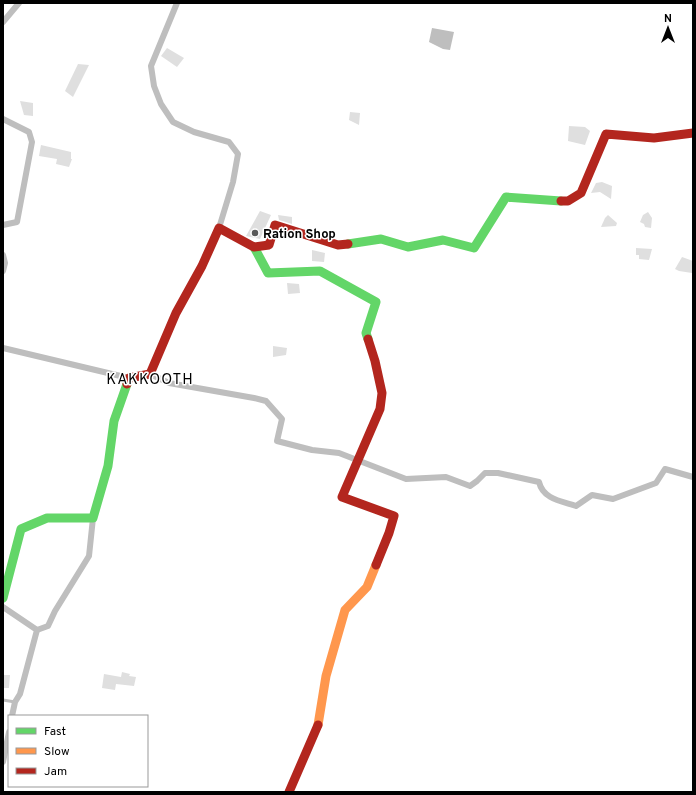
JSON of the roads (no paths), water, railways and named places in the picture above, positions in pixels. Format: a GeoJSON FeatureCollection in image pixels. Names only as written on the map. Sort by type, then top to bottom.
{"type":"FeatureCollection","features":[{"type":"Feature","properties":{"kind":"street"},"geometry":{"type":"LineString","coordinates":[[3,22],[19,3]]}},
{"type":"Feature","properties":{"kind":"street"},"geometry":{"type":"LineString","coordinates":[[150,374],[176,313],[202,266],[219,228],[233,182],[238,154],[229,142],[194,132],[173,122],[161,104],[154,86],[151,66],[177,3]]}},
{"type":"Feature","properties":{"kind":"street"},"geometry":{"type":"LineString","coordinates":[[3,120],[30,132],[32,142],[17,222],[3,225]]}},
{"type":"Feature","properties":{"kind":"street"},"geometry":{"type":"LineString","coordinates":[[254,247],[269,245],[275,225],[338,245],[381,239],[408,247],[443,240],[474,248],[506,197],[568,201],[581,193],[606,134],[654,138],[693,133]]}},
{"type":"Feature","properties":{"kind":"street"},"geometry":{"type":"LineString","coordinates":[[219,228],[254,247],[268,273],[320,271],[376,302],[366,333],[375,361],[382,393],[380,409],[342,497],[394,516],[389,533],[367,587],[344,610],[326,676],[319,723],[289,792]]}},
{"type":"Feature","properties":{"kind":"street"},"geometry":{"type":"LineString","coordinates":[[3,256],[5,263],[3,271]]}},
{"type":"Feature","properties":{"kind":"street"},"geometry":{"type":"LineString","coordinates":[[3,348],[129,378],[150,374],[169,383],[266,401],[282,419],[278,441],[312,450],[339,453],[406,479],[446,477],[470,486],[485,473],[498,473],[539,482],[541,489],[550,497],[576,506],[592,495],[613,499],[656,483],[665,469],[693,477]]}},
{"type":"Feature","properties":{"kind":"street"},"geometry":{"type":"LineString","coordinates":[[37,630],[48,626],[55,611],[89,556],[93,518],[108,466],[114,421],[129,378]]}},
{"type":"Feature","properties":{"kind":"street"},"geometry":{"type":"LineString","coordinates":[[3,598],[21,529],[47,518],[93,518]]}},
{"type":"Feature","properties":{"kind":"street"},"geometry":{"type":"LineString","coordinates":[[3,606],[37,630]]}},
{"type":"Feature","properties":{"kind":"street"},"geometry":{"type":"LineString","coordinates":[[12,715],[15,702],[20,694],[37,630]]}},
{"type":"Feature","properties":{"kind":"street"},"geometry":{"type":"LineString","coordinates":[[3,762],[8,737]]}},
{"type":"Feature","properties":{"kind":"lane"},"geometry":{"type":"LineString","coordinates":[[3,700],[15,702]]}},
{"type":"Feature","properties":{"kind":"place","name":"Ration Shop"},"geometry":{"type":"Point","coordinates":[255,233]}},
{"type":"Feature","properties":{"kind":"district","name":"KAKKOOTH"},"geometry":{"type":"Point","coordinates":[150,379]}}]}
